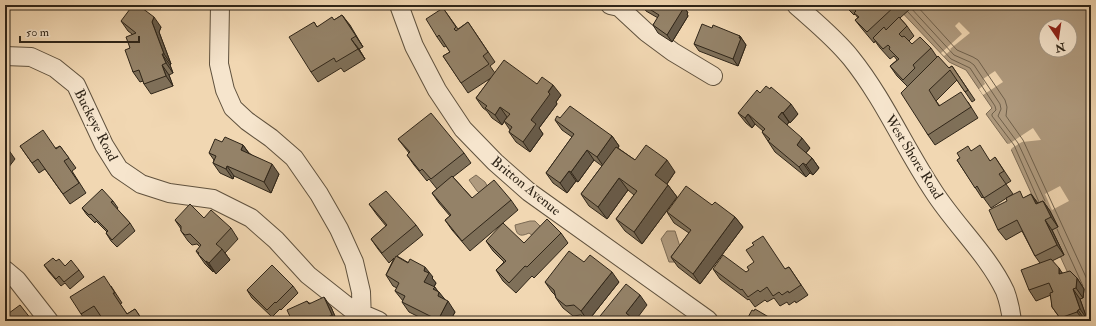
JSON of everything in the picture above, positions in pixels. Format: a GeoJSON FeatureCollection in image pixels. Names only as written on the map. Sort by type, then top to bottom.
{"type":"FeatureCollection","features":[{"type":"Feature","properties":{"kind":"street"},"geometry":{"type":"LineString","coordinates":[[220,5],[219,64],[225,90],[233,108],[294,158],[319,194],[339,229],[354,262],[361,292],[362,318]]}},
{"type":"Feature","properties":{"kind":"street","name":"Britton Avenue"},"geometry":{"type":"LineString","coordinates":[[399,5],[414,46],[437,90],[463,129],[495,162],[530,192],[708,320]]}},
{"type":"Feature","properties":{"kind":"street"},"geometry":{"type":"LineString","coordinates":[[610,5],[619,7],[646,32],[673,52],[713,76]]}},
{"type":"Feature","properties":{"kind":"street","name":"West Shore Road"},"geometry":{"type":"LineString","coordinates":[[796,5],[827,33],[850,57],[860,71],[878,98],[934,193],[990,266],[1006,292],[1012,321]]}},
{"type":"Feature","properties":{"kind":"street","name":"Buckeye Road"},"geometry":{"type":"LineString","coordinates":[[5,56],[30,57],[55,68],[76,85],[104,145],[119,169],[141,184],[169,193],[213,199],[251,218],[276,240],[308,275],[362,318],[379,321]]}},
{"type":"Feature","properties":{"kind":"street"},"geometry":{"type":"LineString","coordinates":[[5,270],[17,280],[49,321]]}},
{"type":"Feature","properties":{"kind":"water"},"geometry":{"type":"Polygon","coordinates":[[[895,5],[1091,5],[1091,321],[1087,321],[1078,295],[1010,147],[986,114],[992,108],[966,70],[949,62],[895,5]]]}},
{"type":"Feature","properties":{"kind":"water"},"geometry":{"type":"Polygon","coordinates":[[[476,175],[485,182],[490,191],[484,197],[477,191],[469,180],[476,175]]]}},
{"type":"Feature","properties":{"kind":"water"},"geometry":{"type":"Polygon","coordinates":[[[535,221],[541,227],[533,236],[529,233],[520,235],[517,233],[515,225],[535,221]]]}},
{"type":"Feature","properties":{"kind":"water"},"geometry":{"type":"Polygon","coordinates":[[[667,231],[675,231],[682,253],[676,262],[669,262],[661,239],[667,231]]]}},
{"type":"Feature","properties":{"kind":"pier"},"geometry":{"type":"Polygon","coordinates":[[[959,22],[970,33],[950,49],[951,50],[944,56],[941,53],[962,34],[955,26],[959,22]]]}},
{"type":"Feature","properties":{"kind":"pier"},"geometry":{"type":"Polygon","coordinates":[[[995,71],[1003,82],[983,95],[979,89],[985,84],[983,79],[995,71]]]}},
{"type":"Feature","properties":{"kind":"pier"},"geometry":{"type":"Polygon","coordinates":[[[1033,128],[1041,140],[1022,142],[1012,148],[1010,152],[1005,143],[1009,144],[1033,128]]]}},
{"type":"Feature","properties":{"kind":"pier"},"geometry":{"type":"Polygon","coordinates":[[[1060,186],[1069,201],[1052,210],[1045,194],[1060,186]]]}},
{"type":"Feature","properties":{"kind":"building"},"geometry":{"type":"Polygon","coordinates":[[[133,5],[138,5],[154,17],[152,22],[166,63],[162,65],[166,76],[144,84],[139,70],[133,72],[125,50],[130,48],[126,37],[136,33],[121,21],[133,5]]]}},
{"type":"Feature","properties":{"kind":"building"},"geometry":{"type":"Polygon","coordinates":[[[643,5],[683,5],[683,9],[667,35],[653,25],[659,15],[643,5]]]}},
{"type":"Feature","properties":{"kind":"building"},"geometry":{"type":"Polygon","coordinates":[[[849,5],[896,5],[867,32],[855,20],[859,17],[854,13],[856,11],[849,5]]]}},
{"type":"Feature","properties":{"kind":"building"},"geometry":{"type":"Polygon","coordinates":[[[443,8],[456,27],[454,29],[456,31],[468,22],[488,52],[483,56],[489,64],[461,83],[443,56],[450,52],[439,35],[437,37],[426,19],[443,8]]]}},
{"type":"Feature","properties":{"kind":"building"},"geometry":{"type":"Polygon","coordinates":[[[342,15],[356,36],[351,39],[358,49],[336,62],[334,58],[311,72],[289,37],[314,22],[317,27],[332,17],[334,20],[342,15]]]}},
{"type":"Feature","properties":{"kind":"building"},"geometry":{"type":"Polygon","coordinates":[[[899,17],[907,26],[899,34],[902,37],[904,36],[912,44],[920,37],[931,48],[913,65],[915,68],[903,80],[890,66],[899,59],[889,49],[890,47],[888,45],[883,49],[873,38],[884,27],[886,30],[899,17]]]}},
{"type":"Feature","properties":{"kind":"building"},"geometry":{"type":"Polygon","coordinates":[[[702,24],[712,28],[713,25],[740,36],[739,38],[741,38],[733,59],[694,44],[702,24]]]}},
{"type":"Feature","properties":{"kind":"building"},"geometry":{"type":"Polygon","coordinates":[[[938,56],[949,68],[952,66],[968,90],[965,92],[950,70],[929,90],[939,106],[961,92],[971,107],[928,135],[901,93],[938,56]]]}},
{"type":"Feature","properties":{"kind":"building"},"geometry":{"type":"Polygon","coordinates":[[[504,60],[537,84],[542,77],[553,85],[548,92],[550,94],[531,120],[536,124],[523,142],[509,132],[512,127],[504,121],[510,114],[500,107],[495,115],[485,108],[487,106],[476,98],[504,60]]]}},
{"type":"Feature","properties":{"kind":"building"},"geometry":{"type":"Polygon","coordinates":[[[766,86],[770,89],[771,87],[791,104],[778,117],[802,138],[797,145],[812,158],[806,165],[803,163],[799,167],[768,141],[770,139],[762,132],[765,129],[748,114],[745,118],[738,113],[757,90],[760,93],[766,86]]]}},
{"type":"Feature","properties":{"kind":"building"},"geometry":{"type":"Polygon","coordinates":[[[570,106],[612,136],[597,157],[587,150],[571,172],[569,171],[560,183],[546,173],[574,134],[555,120],[557,116],[560,118],[570,106]]]}},
{"type":"Feature","properties":{"kind":"building"},"geometry":{"type":"Polygon","coordinates":[[[431,113],[464,153],[431,179],[422,169],[420,171],[407,155],[410,152],[398,139],[431,113]]]}},
{"type":"Feature","properties":{"kind":"building"},"geometry":{"type":"Polygon","coordinates":[[[43,130],[56,149],[60,146],[69,158],[64,161],[79,183],[63,194],[38,159],[32,163],[20,146],[43,130]]]}},
{"type":"Feature","properties":{"kind":"building"},"geometry":{"type":"Polygon","coordinates":[[[225,137],[243,145],[241,150],[272,164],[264,182],[227,166],[226,169],[213,163],[216,156],[209,153],[215,139],[222,142],[225,137]]]}},
{"type":"Feature","properties":{"kind":"building"},"geometry":{"type":"Polygon","coordinates":[[[646,145],[667,160],[655,175],[668,185],[634,232],[616,219],[637,191],[619,178],[598,207],[581,194],[616,147],[635,160],[646,145]]]}},
{"type":"Feature","properties":{"kind":"building"},"geometry":{"type":"Polygon","coordinates":[[[980,145],[990,161],[995,157],[1004,171],[999,174],[1006,184],[984,198],[977,186],[975,188],[957,160],[960,158],[957,153],[968,146],[971,151],[980,145]]]}},
{"type":"Feature","properties":{"kind":"building"},"geometry":{"type":"Polygon","coordinates":[[[452,176],[472,198],[494,180],[511,200],[462,241],[445,220],[451,215],[432,193],[452,176]]]}},
{"type":"Feature","properties":{"kind":"building"},"geometry":{"type":"Polygon","coordinates":[[[686,186],[712,205],[715,202],[735,217],[693,274],[671,257],[691,230],[667,212],[686,186]]]}},
{"type":"Feature","properties":{"kind":"building"},"geometry":{"type":"Polygon","coordinates":[[[102,189],[113,201],[111,202],[130,223],[112,240],[106,233],[108,231],[91,214],[89,215],[82,208],[102,189]]]}},
{"type":"Feature","properties":{"kind":"building"},"geometry":{"type":"Polygon","coordinates":[[[386,191],[416,225],[382,253],[371,239],[387,225],[369,204],[386,191]]]}},
{"type":"Feature","properties":{"kind":"building"},"geometry":{"type":"Polygon","coordinates":[[[1020,191],[1023,198],[1031,194],[1036,204],[1043,201],[1051,217],[1045,220],[1057,245],[1035,256],[1017,220],[998,230],[989,210],[1007,201],[1006,198],[1020,191]]]}},
{"type":"Feature","properties":{"kind":"building"},"geometry":{"type":"Polygon","coordinates":[[[190,204],[204,218],[211,210],[231,228],[216,244],[222,249],[209,263],[206,262],[196,251],[201,245],[190,234],[185,235],[181,231],[181,226],[175,220],[190,204]]]}},
{"type":"Feature","properties":{"kind":"building"},"geometry":{"type":"Polygon","coordinates":[[[547,219],[561,233],[509,283],[496,270],[506,261],[486,241],[503,223],[524,243],[547,219]]]}},
{"type":"Feature","properties":{"kind":"building"},"geometry":{"type":"Polygon","coordinates":[[[763,236],[785,269],[789,267],[801,285],[789,293],[788,291],[782,295],[779,292],[773,296],[767,287],[760,292],[758,290],[748,297],[742,289],[741,290],[713,269],[723,255],[746,272],[749,270],[747,267],[754,262],[746,250],[754,245],[752,243],[763,236]]]}},
{"type":"Feature","properties":{"kind":"building"},"geometry":{"type":"Polygon","coordinates":[[[569,251],[584,262],[590,255],[612,272],[581,311],[574,305],[566,306],[556,298],[554,290],[545,282],[569,251]]]}},
{"type":"Feature","properties":{"kind":"building"},"geometry":{"type":"Polygon","coordinates":[[[396,256],[408,263],[410,259],[425,267],[424,271],[429,273],[424,282],[435,287],[433,289],[439,292],[438,296],[448,301],[438,320],[402,302],[405,296],[395,291],[399,283],[386,275],[396,256]]]}},
{"type":"Feature","properties":{"kind":"building"},"geometry":{"type":"Polygon","coordinates":[[[53,258],[56,261],[59,259],[65,266],[71,260],[79,270],[64,282],[59,276],[56,279],[44,265],[53,258]]]}},
{"type":"Feature","properties":{"kind":"building"},"geometry":{"type":"Polygon","coordinates":[[[1051,259],[1059,268],[1059,274],[1070,271],[1077,278],[1076,288],[1073,289],[1080,309],[1077,312],[1060,318],[1052,307],[1050,293],[1053,292],[1049,283],[1029,290],[1021,270],[1051,259]]]}},
{"type":"Feature","properties":{"kind":"building"},"geometry":{"type":"Polygon","coordinates":[[[272,265],[293,286],[267,310],[247,290],[272,265]]]}},
{"type":"Feature","properties":{"kind":"building"},"geometry":{"type":"Polygon","coordinates":[[[104,276],[127,314],[135,309],[143,321],[104,321],[94,306],[81,314],[70,297],[104,276]]]}},
{"type":"Feature","properties":{"kind":"building"},"geometry":{"type":"Polygon","coordinates":[[[626,284],[640,295],[626,313],[635,321],[596,321],[626,284]]]}},
{"type":"Feature","properties":{"kind":"building"},"geometry":{"type":"Polygon","coordinates":[[[324,297],[332,315],[324,319],[325,321],[292,321],[287,310],[307,301],[309,304],[324,297]]]}},
{"type":"Feature","properties":{"kind":"building"},"geometry":{"type":"Polygon","coordinates":[[[20,305],[31,319],[28,321],[9,321],[5,316],[20,305]]]}},
{"type":"Feature","properties":{"kind":"building"},"geometry":{"type":"Polygon","coordinates":[[[755,309],[772,319],[770,321],[746,321],[752,310],[754,311],[755,309]]]}},
{"type":"Feature","properties":{"kind":"building"},"geometry":{"type":"Polygon","coordinates":[[[641,316],[646,321],[637,321],[641,316]]]}}]}
